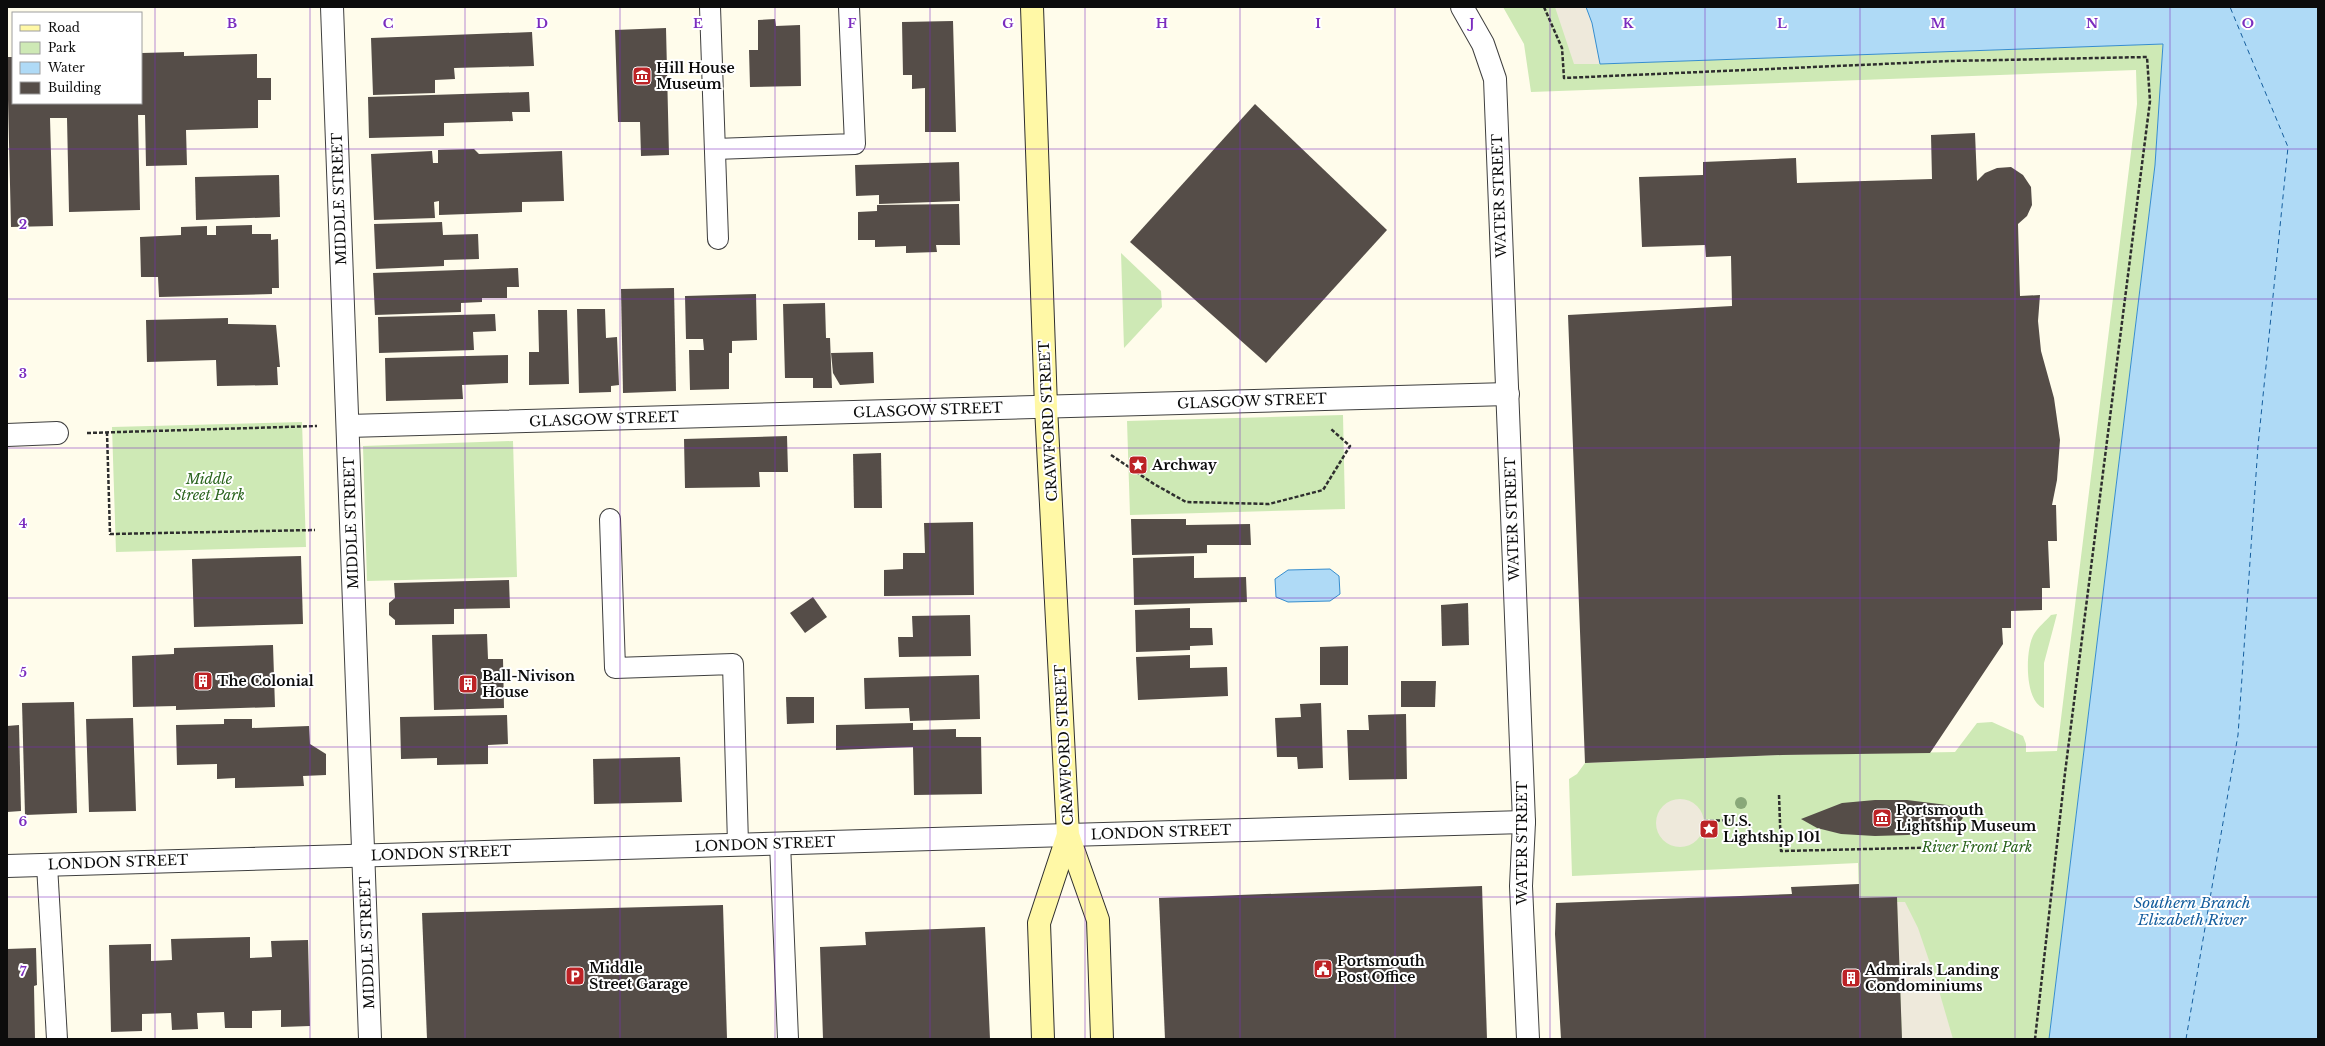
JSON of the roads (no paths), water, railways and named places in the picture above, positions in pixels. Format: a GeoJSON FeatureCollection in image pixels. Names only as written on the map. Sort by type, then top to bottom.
{"type":"FeatureCollection","features":[{"type":"Feature","properties":{"kind":"main road","name":"CRAWFORD STREET"},"geometry":{"type":"LineString","coordinates":[[1032,7],[1046,407],[1068,835],[1098,920],[1102,1039]]}},
{"type":"Feature","properties":{"kind":"main road","name":"CRAWFORD STREET"},"geometry":{"type":"LineString","coordinates":[[1043,1039],[1039,923],[1068,835]]}},
{"type":"Feature","properties":{"kind":"street","name":"MIDDLE STREET"},"geometry":{"type":"LineString","coordinates":[[332,7],[370,1039]]}},
{"type":"Feature","properties":{"kind":"street","name":"WATER STREET"},"geometry":{"type":"LineString","coordinates":[[1462,7],[1483,44],[1495,79],[1524,822],[1521,886],[1528,1039]]}},
{"type":"Feature","properties":{"kind":"street","name":"GLASGOW STREET"},"geometry":{"type":"LineString","coordinates":[[348,426],[1508,394]]}},
{"type":"Feature","properties":{"kind":"street"},"geometry":{"type":"LineString","coordinates":[[7,435],[57,433]]}},
{"type":"Feature","properties":{"kind":"street","name":"LONDON STREET"},"geometry":{"type":"LineString","coordinates":[[7,866],[1524,822]]}},
{"type":"Feature","properties":{"kind":"lane"},"geometry":{"type":"LineString","coordinates":[[710,7],[718,239]]}},
{"type":"Feature","properties":{"kind":"lane"},"geometry":{"type":"LineString","coordinates":[[715,149],[855,144],[849,7]]}},
{"type":"Feature","properties":{"kind":"lane"},"geometry":{"type":"LineString","coordinates":[[610,519],[615,668],[733,664],[738,844]]}},
{"type":"Feature","properties":{"kind":"lane"},"geometry":{"type":"LineString","coordinates":[[780,843],[788,1039]]}},
{"type":"Feature","properties":{"kind":"lane"},"geometry":{"type":"LineString","coordinates":[[47,865],[57,1039]]}},
{"type":"Feature","properties":{"kind":"water","name":"Southern Branch Elizabeth River"},"geometry":{"type":"Polygon","coordinates":[[[1586,7],[2318,7],[2318,1039],[2049,1039],[2155,165],[2163,44],[1600,64],[1592,23],[1586,7]]]}},
{"type":"Feature","properties":{"kind":"water"},"geometry":{"type":"Polygon","coordinates":[[[1330,569],[1339,576],[1340,594],[1330,601],[1288,602],[1276,597],[1275,579],[1288,570],[1330,569]]]}},
{"type":"Feature","properties":{"kind":"place","name":"Hill House Museum"},"geometry":{"type":"Point","coordinates":[642,76]}},
{"type":"Feature","properties":{"kind":"place","name":"Archway"},"geometry":{"type":"Point","coordinates":[1138,465]}},
{"type":"Feature","properties":{"kind":"place","name":"The Colonial"},"geometry":{"type":"Point","coordinates":[203,681]}},
{"type":"Feature","properties":{"kind":"place","name":"Ball-Nivison House"},"geometry":{"type":"Point","coordinates":[468,684]}},
{"type":"Feature","properties":{"kind":"place","name":"Portsmouth Lightship Museum"},"geometry":{"type":"Point","coordinates":[1882,818]}},
{"type":"Feature","properties":{"kind":"place","name":"U.S. Lightship 101"},"geometry":{"type":"Point","coordinates":[1709,829]}},
{"type":"Feature","properties":{"kind":"place","name":"Portsmouth Post Office"},"geometry":{"type":"Point","coordinates":[1323,969]}},
{"type":"Feature","properties":{"kind":"place","name":"Middle Street Garage"},"geometry":{"type":"Point","coordinates":[575,976]}},
{"type":"Feature","properties":{"kind":"place","name":"Admirals Landing Condominiums"},"geometry":{"type":"Point","coordinates":[1851,978]}},
{"type":"Feature","properties":{"kind":"park label","name":"Middle Street Park"},"geometry":{"type":"Point","coordinates":[209,488]}},
{"type":"Feature","properties":{"kind":"park label","name":"River Front Park"},"geometry":{"type":"Point","coordinates":[1977,847]}}]}
